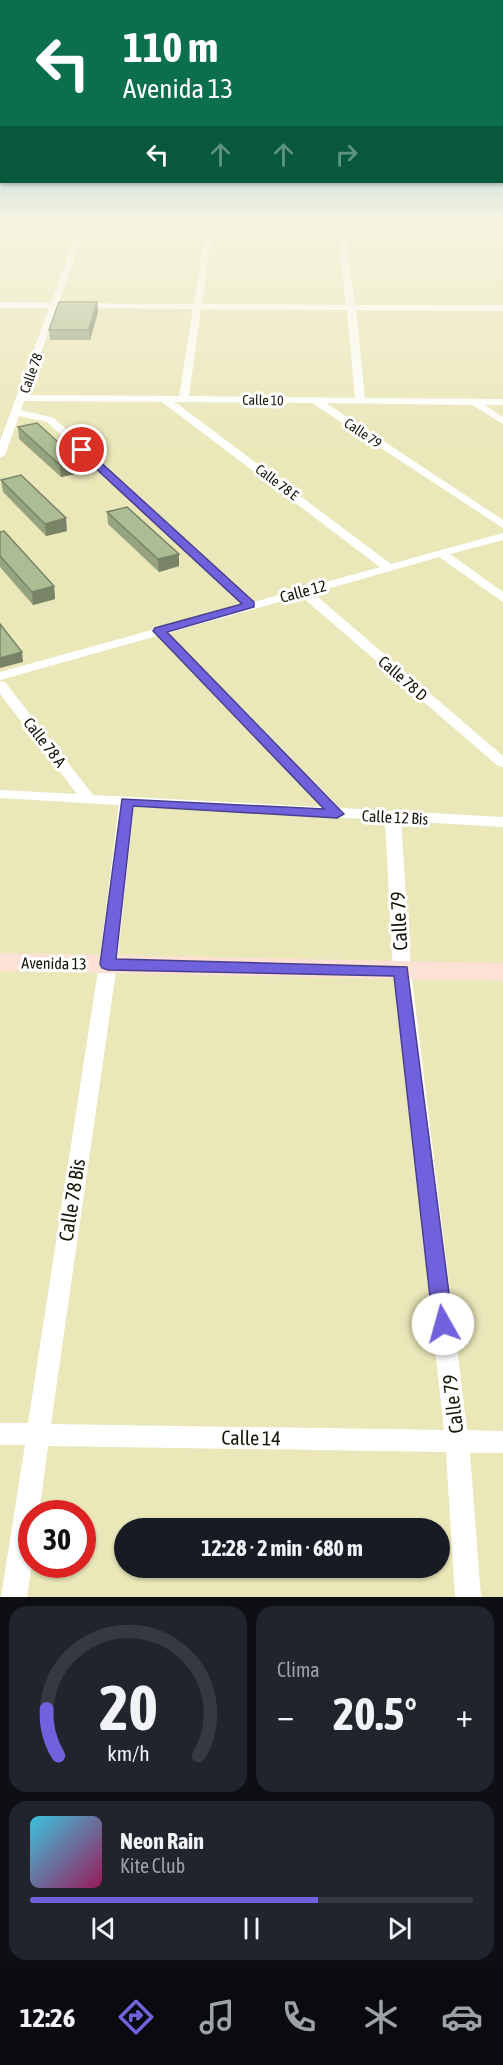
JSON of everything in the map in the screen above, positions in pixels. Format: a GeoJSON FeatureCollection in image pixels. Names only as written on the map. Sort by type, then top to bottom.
{"type":"FeatureCollection","features":[{"type":"Feature","properties":{"kind":"street","name":"Calle 78"},"geometry":{"type":"LineString","coordinates":[[0,455],[58,297]]}},
{"type":"Feature","properties":{"kind":"street"},"geometry":{"type":"LineString","coordinates":[[184,398],[198,297]]}},
{"type":"Feature","properties":{"kind":"street","name":"Calle 79"},"geometry":{"type":"LineString","coordinates":[[350,297],[360,400]]}},
{"type":"Feature","properties":{"kind":"street"},"geometry":{"type":"LineString","coordinates":[[0,305],[503,308]]}},
{"type":"Feature","properties":{"kind":"street","name":"Calle 10"},"geometry":{"type":"LineString","coordinates":[[22,398],[503,402]]}},
{"type":"Feature","properties":{"kind":"street","name":"Calle 78 E"},"geometry":{"type":"LineString","coordinates":[[163,398],[389,568]]}},
{"type":"Feature","properties":{"kind":"street","name":"Calle 79"},"geometry":{"type":"LineString","coordinates":[[314,400],[503,525]]}},
{"type":"Feature","properties":{"kind":"street"},"geometry":{"type":"LineString","coordinates":[[472,401],[503,421]]}},
{"type":"Feature","properties":{"kind":"street"},"geometry":{"type":"LineString","coordinates":[[16,412],[50,420],[250,605]]}},
{"type":"Feature","properties":{"kind":"street","name":"Calle 12"},"geometry":{"type":"LineString","coordinates":[[0,676],[503,536]]}},
{"type":"Feature","properties":{"kind":"street"},"geometry":{"type":"LineString","coordinates":[[442,554],[503,598]]}},
{"type":"Feature","properties":{"kind":"street","name":"Calle 78 D"},"geometry":{"type":"LineString","coordinates":[[303,591],[503,763]]}},
{"type":"Feature","properties":{"kind":"street"},"geometry":{"type":"LineString","coordinates":[[159,631],[337,814]]}},
{"type":"Feature","properties":{"kind":"street","name":"Calle 78 A"},"geometry":{"type":"LineString","coordinates":[[0,685],[89,799]]}},
{"type":"Feature","properties":{"kind":"street","name":"Calle 12 Bis"},"geometry":{"type":"LineString","coordinates":[[0,794],[393,818],[503,822]]}},
{"type":"Feature","properties":{"kind":"street","name":"Calle 78 Bis"},"geometry":{"type":"LineString","coordinates":[[14,1597],[108,964],[127,802]]}},
{"type":"Feature","properties":{"kind":"street","name":"Calle 79"},"geometry":{"type":"LineString","coordinates":[[393,818],[402,971],[457,1442],[468,1597]]}},
{"type":"Feature","properties":{"kind":"street","name":"Avenida 13"},"geometry":{"type":"LineString","coordinates":[[0,962],[503,972]]}},
{"type":"Feature","properties":{"kind":"street","name":"Calle 14"},"geometry":{"type":"LineString","coordinates":[[0,1434],[503,1442]]}},
{"type":"Feature","properties":{"kind":"building"},"geometry":{"type":"Polygon","coordinates":[[[59,302],[97,302],[89,330],[49,330],[59,302]]]}},
{"type":"Feature","properties":{"kind":"building"},"geometry":{"type":"Polygon","coordinates":[[[37,423],[79,461],[60,465],[18,427],[37,423]]]}},
{"type":"Feature","properties":{"kind":"building"},"geometry":{"type":"Polygon","coordinates":[[[21,475],[66,518],[45,524],[1,480],[21,475]]]}},
{"type":"Feature","properties":{"kind":"building"},"geometry":{"type":"Polygon","coordinates":[[[127,507],[179,554],[158,559],[107,512],[127,507]]]}},
{"type":"Feature","properties":{"kind":"building"},"geometry":{"type":"Polygon","coordinates":[[[4,531],[54,586],[32,592],[0,556],[0,532],[4,531]]]}},
{"type":"Feature","properties":{"kind":"building"},"geometry":{"type":"Polygon","coordinates":[[[0,624],[22,652],[0,658],[0,624]]]}},
{"type":"Feature","properties":{"kind":"route"},"geometry":{"type":"LineString","coordinates":[[82,450],[250,605],[159,631],[337,814],[127,802],[108,964],[402,971],[443,1324]]}}]}
